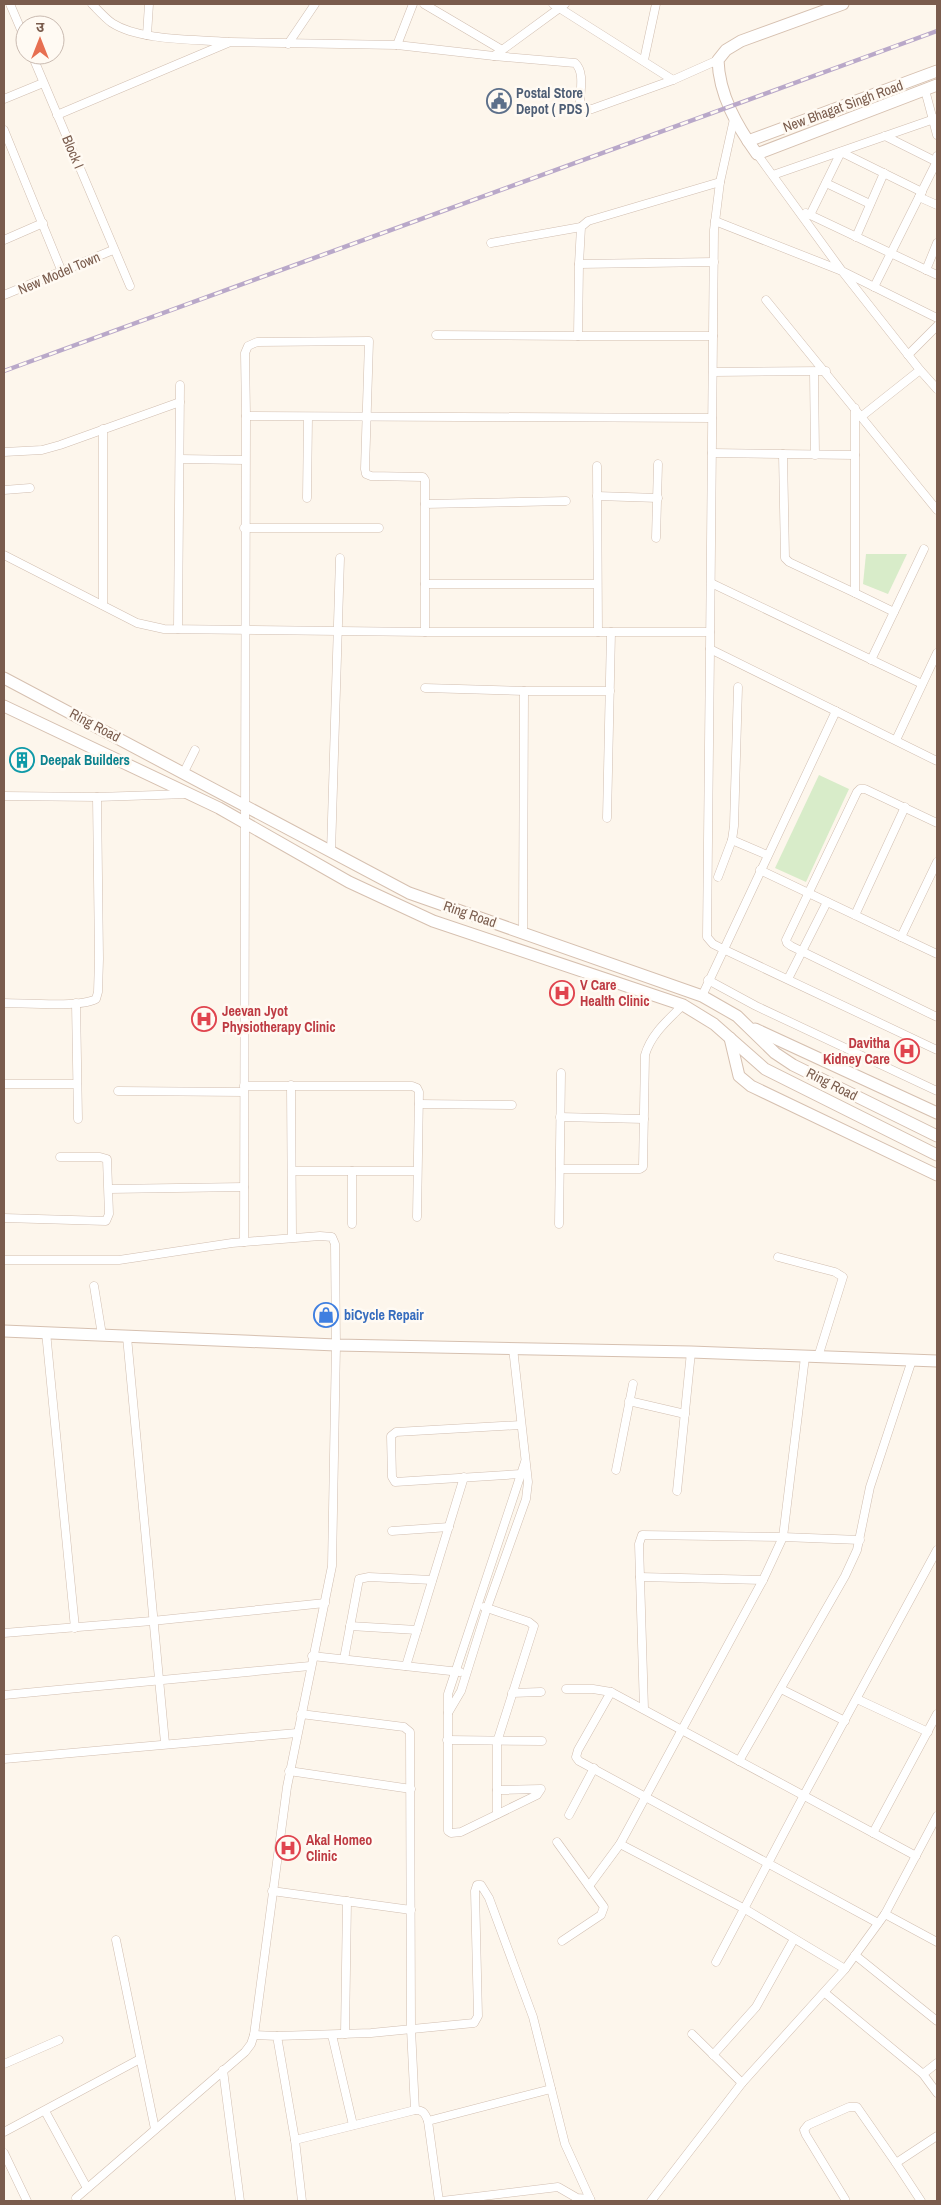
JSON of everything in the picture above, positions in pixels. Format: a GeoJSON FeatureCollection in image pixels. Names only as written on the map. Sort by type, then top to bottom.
{"type":"FeatureCollection","features":[{"type":"Feature","properties":{"kind":"street"},"geometry":{"type":"LineString","coordinates":[[10,4],[15,16]]}},
{"type":"Feature","properties":{"kind":"street"},"geometry":{"type":"LineString","coordinates":[[92,4],[111,22],[125,29],[147,35],[230,42],[397,45],[575,63],[580,67],[581,73],[580,103],[584,108],[592,109],[673,80],[718,60],[726,50],[741,41],[817,8],[843,4]]}},
{"type":"Feature","properties":{"kind":"street"},"geometry":{"type":"LineString","coordinates":[[147,35],[149,4]]}},
{"type":"Feature","properties":{"kind":"street"},"geometry":{"type":"LineString","coordinates":[[288,44],[315,4]]}},
{"type":"Feature","properties":{"kind":"street"},"geometry":{"type":"LineString","coordinates":[[397,45],[413,4]]}},
{"type":"Feature","properties":{"kind":"street"},"geometry":{"type":"LineString","coordinates":[[424,4],[502,50]]}},
{"type":"Feature","properties":{"kind":"street"},"geometry":{"type":"LineString","coordinates":[[644,60],[656,4]]}},
{"type":"Feature","properties":{"kind":"street"},"geometry":{"type":"LineString","coordinates":[[494,56],[559,5],[673,80]]}},
{"type":"Feature","properties":{"kind":"street"},"geometry":{"type":"LineString","coordinates":[[57,115],[230,42]]}},
{"type":"Feature","properties":{"kind":"street"},"geometry":{"type":"LineString","coordinates":[[718,60],[718,72],[734,120],[842,271],[937,389]]}},
{"type":"Feature","properties":{"kind":"street","name":"Block I"},"geometry":{"type":"LineString","coordinates":[[36,65],[113,250],[130,286]]}},
{"type":"Feature","properties":{"kind":"street","name":"New Bhagat Singh Road"},"geometry":{"type":"LineString","coordinates":[[748,141],[937,71]]}},
{"type":"Feature","properties":{"kind":"street"},"geometry":{"type":"LineString","coordinates":[[4,99],[43,83]]}},
{"type":"Feature","properties":{"kind":"street","name":"New Bhagat Singh Road"},"geometry":{"type":"LineString","coordinates":[[757,154],[937,85]]}},
{"type":"Feature","properties":{"kind":"street"},"geometry":{"type":"LineString","coordinates":[[925,90],[935,119],[937,135]]}},
{"type":"Feature","properties":{"kind":"street"},"geometry":{"type":"LineString","coordinates":[[773,175],[935,119]]}},
{"type":"Feature","properties":{"kind":"street"},"geometry":{"type":"LineString","coordinates":[[734,120],[720,182],[715,221],[706,931],[709,941],[723,949],[937,1050]]}},
{"type":"Feature","properties":{"kind":"street"},"geometry":{"type":"LineString","coordinates":[[4,130],[7,149],[42,223],[62,272]]}},
{"type":"Feature","properties":{"kind":"street"},"geometry":{"type":"LineString","coordinates":[[874,287],[937,160],[885,136]]}},
{"type":"Feature","properties":{"kind":"street"},"geometry":{"type":"LineString","coordinates":[[841,152],[884,173],[937,205]]}},
{"type":"Feature","properties":{"kind":"street"},"geometry":{"type":"LineString","coordinates":[[810,215],[841,152]]}},
{"type":"Feature","properties":{"kind":"street"},"geometry":{"type":"LineString","coordinates":[[856,237],[884,173]]}},
{"type":"Feature","properties":{"kind":"street"},"geometry":{"type":"LineString","coordinates":[[491,243],[581,227],[588,222],[720,182]]}},
{"type":"Feature","properties":{"kind":"street"},"geometry":{"type":"LineString","coordinates":[[826,183],[870,204]]}},
{"type":"Feature","properties":{"kind":"street"},"geometry":{"type":"LineString","coordinates":[[799,210],[937,276]]}},
{"type":"Feature","properties":{"kind":"street"},"geometry":{"type":"LineString","coordinates":[[715,221],[842,271],[937,318]]}},
{"type":"Feature","properties":{"kind":"street"},"geometry":{"type":"LineString","coordinates":[[4,240],[42,223]]}},
{"type":"Feature","properties":{"kind":"street"},"geometry":{"type":"LineString","coordinates":[[578,336],[581,227]]}},
{"type":"Feature","properties":{"kind":"street"},"geometry":{"type":"LineString","coordinates":[[926,270],[937,243]]}},
{"type":"Feature","properties":{"kind":"street","name":"New Model Town"},"geometry":{"type":"LineString","coordinates":[[4,295],[113,250]]}},
{"type":"Feature","properties":{"kind":"street"},"geometry":{"type":"LineString","coordinates":[[579,264],[714,262]]}},
{"type":"Feature","properties":{"kind":"street"},"geometry":{"type":"LineString","coordinates":[[766,300],[826,371],[937,510]]}},
{"type":"Feature","properties":{"kind":"street"},"geometry":{"type":"LineString","coordinates":[[908,355],[937,326]]}},
{"type":"Feature","properties":{"kind":"street"},"geometry":{"type":"LineString","coordinates":[[436,335],[713,336]]}},
{"type":"Feature","properties":{"kind":"street"},"geometry":{"type":"LineString","coordinates":[[244,1242],[244,528],[245,353],[248,346],[257,342],[370,341],[366,418],[366,474],[371,476],[423,477],[425,480],[424,632]]}},
{"type":"Feature","properties":{"kind":"street"},"geometry":{"type":"LineString","coordinates":[[862,416],[920,370]]}},
{"type":"Feature","properties":{"kind":"street"},"geometry":{"type":"LineString","coordinates":[[713,372],[826,371]]}},
{"type":"Feature","properties":{"kind":"street"},"geometry":{"type":"LineString","coordinates":[[814,372],[815,455]]}},
{"type":"Feature","properties":{"kind":"street"},"geometry":{"type":"LineString","coordinates":[[178,629],[180,385]]}},
{"type":"Feature","properties":{"kind":"street"},"geometry":{"type":"LineString","coordinates":[[4,452],[42,450],[180,402]]}},
{"type":"Feature","properties":{"kind":"street"},"geometry":{"type":"LineString","coordinates":[[855,408],[855,593]]}},
{"type":"Feature","properties":{"kind":"street"},"geometry":{"type":"LineString","coordinates":[[246,416],[712,418]]}},
{"type":"Feature","properties":{"kind":"street"},"geometry":{"type":"LineString","coordinates":[[306,498],[308,417]]}},
{"type":"Feature","properties":{"kind":"street"},"geometry":{"type":"LineString","coordinates":[[102,605],[104,429]]}},
{"type":"Feature","properties":{"kind":"street"},"geometry":{"type":"LineString","coordinates":[[712,453],[856,455]]}},
{"type":"Feature","properties":{"kind":"street"},"geometry":{"type":"LineString","coordinates":[[783,454],[785,558],[789,562],[894,612]]}},
{"type":"Feature","properties":{"kind":"street"},"geometry":{"type":"LineString","coordinates":[[180,459],[245,460]]}},
{"type":"Feature","properties":{"kind":"street"},"geometry":{"type":"LineString","coordinates":[[656,538],[658,464]]}},
{"type":"Feature","properties":{"kind":"street"},"geometry":{"type":"LineString","coordinates":[[597,466],[598,632]]}},
{"type":"Feature","properties":{"kind":"street"},"geometry":{"type":"LineString","coordinates":[[4,490],[30,488]]}},
{"type":"Feature","properties":{"kind":"street"},"geometry":{"type":"LineString","coordinates":[[597,496],[658,498]]}},
{"type":"Feature","properties":{"kind":"street"},"geometry":{"type":"LineString","coordinates":[[424,504],[566,501]]}},
{"type":"Feature","properties":{"kind":"street"},"geometry":{"type":"LineString","coordinates":[[244,528],[379,528]]}},
{"type":"Feature","properties":{"kind":"street"},"geometry":{"type":"LineString","coordinates":[[871,660],[924,548]]}},
{"type":"Feature","properties":{"kind":"street"},"geometry":{"type":"LineString","coordinates":[[4,555],[150,627],[339,632],[710,632]]}},
{"type":"Feature","properties":{"kind":"street"},"geometry":{"type":"LineString","coordinates":[[331,852],[340,558]]}},
{"type":"Feature","properties":{"kind":"street"},"geometry":{"type":"LineString","coordinates":[[711,583],[922,684]]}},
{"type":"Feature","properties":{"kind":"street"},"geometry":{"type":"LineString","coordinates":[[425,584],[597,584]]}},
{"type":"Feature","properties":{"kind":"street"},"geometry":{"type":"LineString","coordinates":[[607,818],[612,632]]}},
{"type":"Feature","properties":{"kind":"street"},"geometry":{"type":"LineString","coordinates":[[710,649],[937,761]]}},
{"type":"Feature","properties":{"kind":"street"},"geometry":{"type":"LineString","coordinates":[[896,740],[937,653]]}},
{"type":"Feature","properties":{"kind":"street"},"geometry":{"type":"LineString","coordinates":[[4,673],[17,684]]}},
{"type":"Feature","properties":{"kind":"street","name":"Ring Road"},"geometry":{"type":"LineString","coordinates":[[4,678],[245,804],[409,893],[702,996],[737,1016],[775,1054],[937,1136]]}},
{"type":"Feature","properties":{"kind":"street"},"geometry":{"type":"LineString","coordinates":[[425,688],[524,691],[610,690]]}},
{"type":"Feature","properties":{"kind":"street"},"geometry":{"type":"LineString","coordinates":[[718,877],[732,840],[735,815],[738,688]]}},
{"type":"Feature","properties":{"kind":"street"},"geometry":{"type":"LineString","coordinates":[[524,691],[524,932]]}},
{"type":"Feature","properties":{"kind":"street","name":"Ring Road"},"geometry":{"type":"LineString","coordinates":[[4,706],[244,821],[349,882],[432,921],[683,1005],[714,1024],[766,1070],[937,1155]]}},
{"type":"Feature","properties":{"kind":"street"},"geometry":{"type":"LineString","coordinates":[[702,996],[836,710]]}},
{"type":"Feature","properties":{"kind":"street"},"geometry":{"type":"LineString","coordinates":[[184,772],[196,750]]}},
{"type":"Feature","properties":{"kind":"street"},"geometry":{"type":"LineString","coordinates":[[937,823],[865,789],[860,789],[786,940],[787,943],[801,951],[937,1017]]}},
{"type":"Feature","properties":{"kind":"street"},"geometry":{"type":"LineString","coordinates":[[4,796],[98,797],[190,794]]}},
{"type":"Feature","properties":{"kind":"street"},"geometry":{"type":"LineString","coordinates":[[4,1003],[76,1003],[90,1002],[96,999],[98,992],[98,797]]}},
{"type":"Feature","properties":{"kind":"street"},"geometry":{"type":"LineString","coordinates":[[855,915],[905,807]]}},
{"type":"Feature","properties":{"kind":"street"},"geometry":{"type":"LineString","coordinates":[[732,840],[767,855]]}},
{"type":"Feature","properties":{"kind":"street"},"geometry":{"type":"LineString","coordinates":[[901,937],[937,862]]}},
{"type":"Feature","properties":{"kind":"street"},"geometry":{"type":"LineString","coordinates":[[760,870],[937,954]]}},
{"type":"Feature","properties":{"kind":"street"},"geometry":{"type":"LineString","coordinates":[[788,979],[826,902]]}},
{"type":"Feature","properties":{"kind":"street"},"geometry":{"type":"LineString","coordinates":[[708,980],[756,1006],[937,1090]]}},
{"type":"Feature","properties":{"kind":"street"},"geometry":{"type":"LineString","coordinates":[[76,1003],[78,1119]]}},
{"type":"Feature","properties":{"kind":"street"},"geometry":{"type":"LineString","coordinates":[[560,1169],[640,1169],[644,1162],[644,1068],[648,1044],[683,1005]]}},
{"type":"Feature","properties":{"kind":"street"},"geometry":{"type":"LineString","coordinates":[[749,1026],[937,1113]]}},
{"type":"Feature","properties":{"kind":"street"},"geometry":{"type":"LineString","coordinates":[[730,1038],[739,1076],[751,1086],[937,1175]]}},
{"type":"Feature","properties":{"kind":"street"},"geometry":{"type":"LineString","coordinates":[[559,1224],[561,1073]]}},
{"type":"Feature","properties":{"kind":"street"},"geometry":{"type":"LineString","coordinates":[[4,1084],[77,1084]]}},
{"type":"Feature","properties":{"kind":"street"},"geometry":{"type":"LineString","coordinates":[[291,1085],[292,1238]]}},
{"type":"Feature","properties":{"kind":"street"},"geometry":{"type":"LineString","coordinates":[[118,1092],[244,1089],[291,1085],[412,1086],[417,1088],[419,1092],[417,1217]]}},
{"type":"Feature","properties":{"kind":"street"},"geometry":{"type":"LineString","coordinates":[[419,1104],[512,1106]]}},
{"type":"Feature","properties":{"kind":"street"},"geometry":{"type":"LineString","coordinates":[[560,1117],[644,1119]]}},
{"type":"Feature","properties":{"kind":"street"},"geometry":{"type":"LineString","coordinates":[[4,1218],[106,1222],[109,1214],[107,1160],[100,1157],[60,1157]]}},
{"type":"Feature","properties":{"kind":"street"},"geometry":{"type":"LineString","coordinates":[[292,1172],[417,1171]]}},
{"type":"Feature","properties":{"kind":"street"},"geometry":{"type":"LineString","coordinates":[[352,1172],[352,1224]]}},
{"type":"Feature","properties":{"kind":"street"},"geometry":{"type":"LineString","coordinates":[[109,1188],[244,1187]]}},
{"type":"Feature","properties":{"kind":"street"},"geometry":{"type":"LineString","coordinates":[[4,1260],[119,1260],[244,1242],[327,1236],[332,1237],[335,1244],[336,1345],[333,1555],[325,1604],[312,1656],[289,1771],[254,2035],[251,2044],[245,2052],[74,2200]]}},
{"type":"Feature","properties":{"kind":"street"},"geometry":{"type":"LineString","coordinates":[[778,1257],[835,1272],[843,1277],[818,1357]]}},
{"type":"Feature","properties":{"kind":"street"},"geometry":{"type":"LineString","coordinates":[[94,1286],[102,1335]]}},
{"type":"Feature","properties":{"kind":"street"},"geometry":{"type":"LineString","coordinates":[[4,1331],[336,1345],[691,1352],[937,1361]]}},
{"type":"Feature","properties":{"kind":"street"},"geometry":{"type":"LineString","coordinates":[[46,1332],[74,1628]]}},
{"type":"Feature","properties":{"kind":"street"},"geometry":{"type":"LineString","coordinates":[[127,1337],[152,1621],[165,1743]]}},
{"type":"Feature","properties":{"kind":"street"},"geometry":{"type":"LineString","coordinates":[[448,1713],[461,1691],[487,1608],[526,1498],[528,1482],[513,1348]]}},
{"type":"Feature","properties":{"kind":"street"},"geometry":{"type":"LineString","coordinates":[[676,1491],[691,1352]]}},
{"type":"Feature","properties":{"kind":"street"},"geometry":{"type":"LineString","coordinates":[[589,1886],[620,1844],[762,1580],[783,1536],[805,1357]]}},
{"type":"Feature","properties":{"kind":"street"},"geometry":{"type":"LineString","coordinates":[[739,1761],[845,1576],[860,1540],[870,1487],[912,1360]]}},
{"type":"Feature","properties":{"kind":"street"},"geometry":{"type":"LineString","coordinates":[[616,1470],[633,1384]]}},
{"type":"Feature","properties":{"kind":"street"},"geometry":{"type":"LineString","coordinates":[[629,1401],[685,1414]]}},
{"type":"Feature","properties":{"kind":"street"},"geometry":{"type":"LineString","coordinates":[[521,1425],[396,1432],[391,1436],[392,1477],[396,1482],[521,1474]]}},
{"type":"Feature","properties":{"kind":"street"},"geometry":{"type":"LineString","coordinates":[[497,1790],[541,1789],[537,1795],[461,1832],[451,1833],[448,1831],[448,1694],[525,1462]]}},
{"type":"Feature","properties":{"kind":"street"},"geometry":{"type":"LineString","coordinates":[[406,1666],[464,1477]]}},
{"type":"Feature","properties":{"kind":"street"},"geometry":{"type":"LineString","coordinates":[[392,1531],[449,1527]]}},
{"type":"Feature","properties":{"kind":"street"},"geometry":{"type":"LineString","coordinates":[[500,1533],[512,1537]]}},
{"type":"Feature","properties":{"kind":"street"},"geometry":{"type":"LineString","coordinates":[[644,1709],[639,1544],[642,1534],[783,1536],[860,1540]]}},
{"type":"Feature","properties":{"kind":"street"},"geometry":{"type":"LineString","coordinates":[[716,1962],[937,1550]]}},
{"type":"Feature","properties":{"kind":"street"},"geometry":{"type":"LineString","coordinates":[[344,1659],[358,1582],[363,1577],[432,1580]]}},
{"type":"Feature","properties":{"kind":"street"},"geometry":{"type":"LineString","coordinates":[[640,1578],[762,1580]]}},
{"type":"Feature","properties":{"kind":"street"},"geometry":{"type":"LineString","coordinates":[[4,1633],[325,1604]]}},
{"type":"Feature","properties":{"kind":"street"},"geometry":{"type":"LineString","coordinates":[[478,1605],[529,1622],[534,1626],[497,1742],[497,1814]]}},
{"type":"Feature","properties":{"kind":"street"},"geometry":{"type":"LineString","coordinates":[[350,1626],[417,1630]]}},
{"type":"Feature","properties":{"kind":"street"},"geometry":{"type":"LineString","coordinates":[[312,1656],[467,1673]]}},
{"type":"Feature","properties":{"kind":"street"},"geometry":{"type":"LineString","coordinates":[[4,1694],[310,1666]]}},
{"type":"Feature","properties":{"kind":"street"},"geometry":{"type":"LineString","coordinates":[[566,1689],[593,1689],[611,1692],[916,1856]]}},
{"type":"Feature","properties":{"kind":"street"},"geometry":{"type":"LineString","coordinates":[[781,1689],[845,1721]]}},
{"type":"Feature","properties":{"kind":"street"},"geometry":{"type":"LineString","coordinates":[[512,1694],[541,1692]]}},
{"type":"Feature","properties":{"kind":"street"},"geometry":{"type":"LineString","coordinates":[[611,1692],[576,1754],[580,1761],[878,1923]]}},
{"type":"Feature","properties":{"kind":"street"},"geometry":{"type":"LineString","coordinates":[[857,1699],[928,1732]]}},
{"type":"Feature","properties":{"kind":"street"},"geometry":{"type":"LineString","coordinates":[[301,1714],[408,1729],[411,1737],[411,2029],[415,2110]]}},
{"type":"Feature","properties":{"kind":"street"},"geometry":{"type":"LineString","coordinates":[[873,1833],[937,1714]]}},
{"type":"Feature","properties":{"kind":"street"},"geometry":{"type":"LineString","coordinates":[[4,1759],[165,1743],[297,1733]]}},
{"type":"Feature","properties":{"kind":"street"},"geometry":{"type":"LineString","coordinates":[[447,1740],[542,1741]]}},
{"type":"Feature","properties":{"kind":"street"},"geometry":{"type":"LineString","coordinates":[[569,1815],[594,1768]]}},
{"type":"Feature","properties":{"kind":"street"},"geometry":{"type":"LineString","coordinates":[[289,1771],[411,1789]]}},
{"type":"Feature","properties":{"kind":"street"},"geometry":{"type":"LineString","coordinates":[[651,2201],[742,2083],[825,1993],[855,1955],[884,1914],[937,1816]]}},
{"type":"Feature","properties":{"kind":"street"},"geometry":{"type":"LineString","coordinates":[[557,1842],[602,1904],[603,1911],[601,1915],[562,1941]]}},
{"type":"Feature","properties":{"kind":"street"},"geometry":{"type":"LineString","coordinates":[[620,1844],[745,1909],[844,1969]]}},
{"type":"Feature","properties":{"kind":"street"},"geometry":{"type":"LineString","coordinates":[[254,2035],[332,2035],[469,2024],[477,2021],[475,1891],[477,1885],[481,1885],[489,1898],[527,1998],[543,2050],[550,2090],[565,2144],[591,2200]]}},
{"type":"Feature","properties":{"kind":"street"},"geometry":{"type":"LineString","coordinates":[[272,1891],[411,1910]]}},
{"type":"Feature","properties":{"kind":"street"},"geometry":{"type":"LineString","coordinates":[[344,2034],[347,1901]]}},
{"type":"Feature","properties":{"kind":"street"},"geometry":{"type":"LineString","coordinates":[[884,1914],[937,1942]]}},
{"type":"Feature","properties":{"kind":"street"},"geometry":{"type":"LineString","coordinates":[[713,2055],[756,2007],[794,1939]]}},
{"type":"Feature","properties":{"kind":"street"},"geometry":{"type":"LineString","coordinates":[[116,1940],[155,2130]]}},
{"type":"Feature","properties":{"kind":"street"},"geometry":{"type":"LineString","coordinates":[[855,1955],[937,2021]]}},
{"type":"Feature","properties":{"kind":"street"},"geometry":{"type":"LineString","coordinates":[[825,1993],[923,2074],[937,2093]]}},
{"type":"Feature","properties":{"kind":"street"},"geometry":{"type":"LineString","coordinates":[[692,2034],[742,2083]]}},
{"type":"Feature","properties":{"kind":"street"},"geometry":{"type":"LineString","coordinates":[[332,2035],[353,2125]]}},
{"type":"Feature","properties":{"kind":"street"},"geometry":{"type":"LineString","coordinates":[[278,2036],[295,2140],[302,2201]]}},
{"type":"Feature","properties":{"kind":"street"},"geometry":{"type":"LineString","coordinates":[[4,2064],[59,2040]]}},
{"type":"Feature","properties":{"kind":"street"},"geometry":{"type":"LineString","coordinates":[[4,2132],[140,2059]]}},
{"type":"Feature","properties":{"kind":"street"},"geometry":{"type":"LineString","coordinates":[[923,2074],[937,2063]]}},
{"type":"Feature","properties":{"kind":"street"},"geometry":{"type":"LineString","coordinates":[[223,2070],[240,2201]]}},
{"type":"Feature","properties":{"kind":"street"},"geometry":{"type":"LineString","coordinates":[[428,2121],[550,2090]]}},
{"type":"Feature","properties":{"kind":"street"},"geometry":{"type":"LineString","coordinates":[[843,2201],[804,2130],[808,2124],[848,2107],[857,2107],[921,2201]]}},
{"type":"Feature","properties":{"kind":"street"},"geometry":{"type":"LineString","coordinates":[[295,2140],[421,2110],[428,2121],[441,2201],[558,2187],[577,2198],[591,2200]]}},
{"type":"Feature","properties":{"kind":"street"},"geometry":{"type":"LineString","coordinates":[[45,2111],[87,2188]]}},
{"type":"Feature","properties":{"kind":"street"},"geometry":{"type":"LineString","coordinates":[[896,2163],[937,2136]]}},
{"type":"Feature","properties":{"kind":"street"},"geometry":{"type":"LineString","coordinates":[[4,2152],[27,2201]]}},
{"type":"Feature","properties":{"kind":"green space"},"geometry":{"type":"Polygon","coordinates":[[[866,554],[907,554],[888,594],[863,584],[866,554]]]}},
{"type":"Feature","properties":{"kind":"green space"},"geometry":{"type":"Polygon","coordinates":[[[819,775],[849,789],[806,882],[775,868],[819,775]]]}},
{"type":"Feature","properties":{"kind":"railway"},"geometry":{"type":"LineString","coordinates":[[4,371],[937,31]]}},
{"type":"Feature","properties":{"kind":"place","name":"Postal Store Depot ( PDS )"},"geometry":{"type":"Point","coordinates":[499,101]}},
{"type":"Feature","properties":{"kind":"place","name":"Deepak Builders"},"geometry":{"type":"Point","coordinates":[22,760]}},
{"type":"Feature","properties":{"kind":"place","name":"V Care Health Clinic"},"geometry":{"type":"Point","coordinates":[562,993]}},
{"type":"Feature","properties":{"kind":"place","name":"Jeevan Jyot Physiotherapy Clinic"},"geometry":{"type":"Point","coordinates":[204,1019]}},
{"type":"Feature","properties":{"kind":"place","name":"Davitha Kidney Care"},"geometry":{"type":"Point","coordinates":[907,1051]}},
{"type":"Feature","properties":{"kind":"place","name":"biCycle Repair"},"geometry":{"type":"Point","coordinates":[326,1315]}},
{"type":"Feature","properties":{"kind":"place","name":"Akal Homeo Clinic"},"geometry":{"type":"Point","coordinates":[288,1848]}}]}
